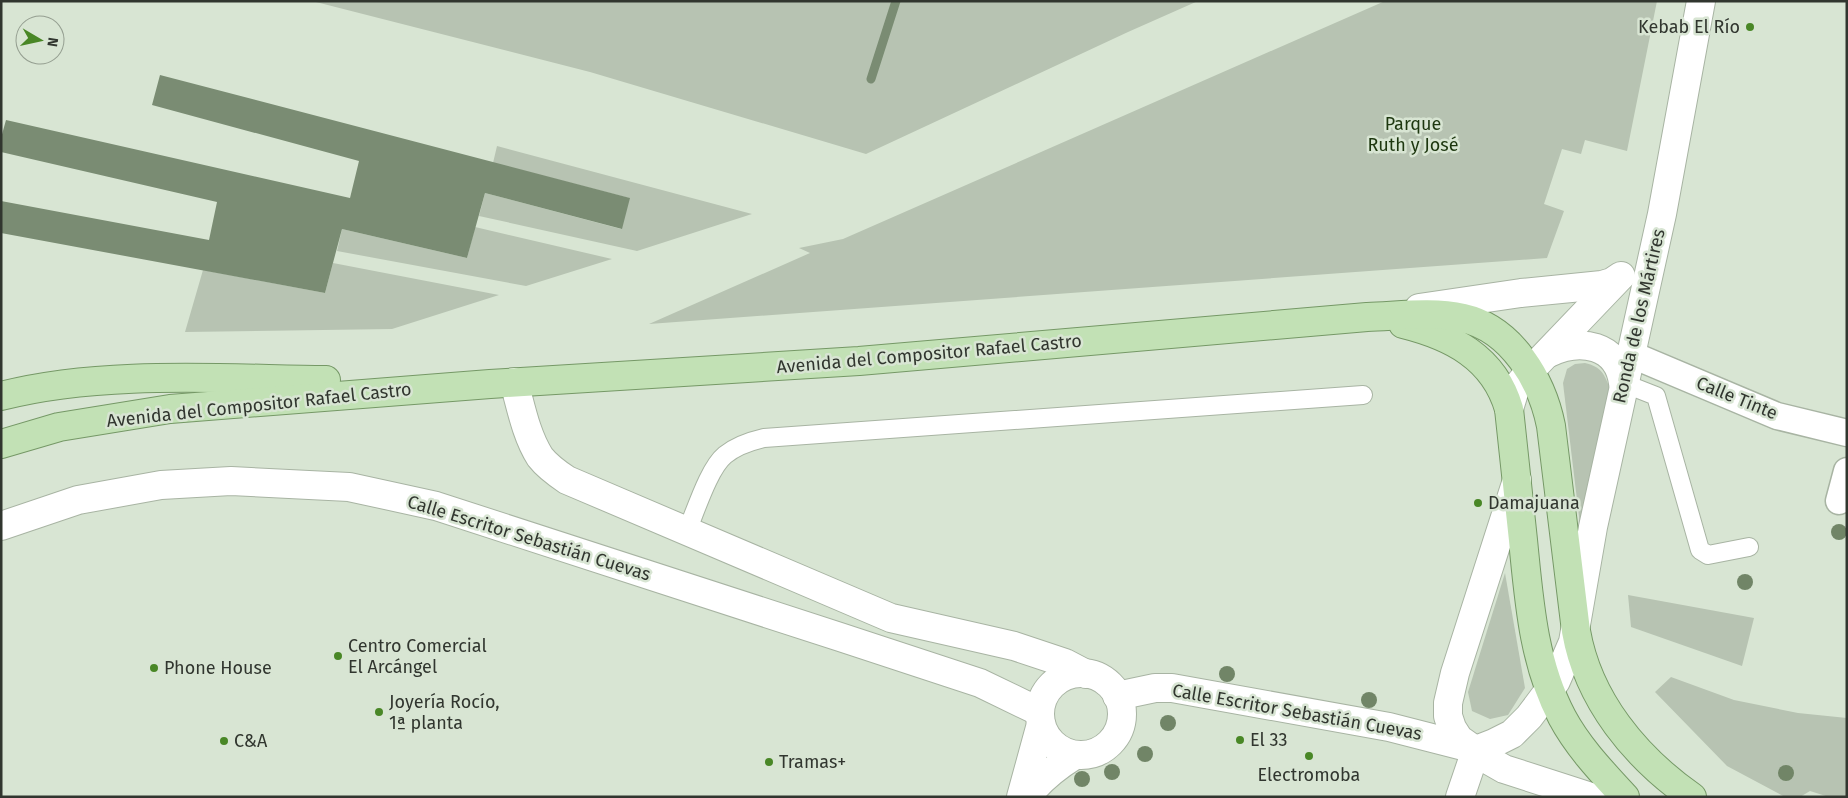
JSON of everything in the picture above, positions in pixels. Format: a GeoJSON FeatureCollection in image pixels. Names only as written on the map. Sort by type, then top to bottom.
{"type":"FeatureCollection","features":[{"type":"Feature","properties":{"kind":"main road"},"geometry":{"type":"LineString","coordinates":[[1367,316],[1428,315],[1453,317],[1474,322],[1485,326],[1540,362],[1543,396],[1551,426],[1576,631],[1588,675],[1596,692],[1616,723],[1653,764],[1692,797]]}},
{"type":"Feature","properties":{"kind":"main road"},"geometry":{"type":"LineString","coordinates":[[1367,316],[1435,333],[1467,350],[1493,376],[1504,392],[1509,409],[1530,610],[1542,666],[1550,691],[1574,737],[1602,773],[1625,797]]}},
{"type":"Feature","properties":{"kind":"main road","name":"Avenida del Compositor Rafael Castro"},"geometry":{"type":"LineString","coordinates":[[1,444],[59,427],[170,409],[502,383],[859,361],[1367,316]]}},
{"type":"Feature","properties":{"kind":"main road","name":"Avenida del Compositor Rafael Castro"},"geometry":{"type":"LineString","coordinates":[[1,396],[41,387],[106,381],[173,378],[502,383]]}},
{"type":"Feature","properties":{"kind":"street","name":"Ronda de los Mártires"},"geometry":{"type":"LineString","coordinates":[[1476,750],[1512,734],[1530,717],[1550,691],[1566,662],[1576,631],[1593,527],[1623,383],[1662,214],[1701,1]]}},
{"type":"Feature","properties":{"kind":"street"},"geometry":{"type":"LineString","coordinates":[[1509,409],[1515,390],[1621,276],[1645,247],[1662,214]]}},
{"type":"Feature","properties":{"kind":"street"},"geometry":{"type":"LineString","coordinates":[[1367,316],[1497,296],[1602,285],[1612,282],[1621,276]]}},
{"type":"Feature","properties":{"kind":"street"},"geometry":{"type":"LineString","coordinates":[[1540,362],[1560,347],[1572,345],[1588,346],[1605,351],[1622,371],[1623,383]]}},
{"type":"Feature","properties":{"kind":"street","name":"Calle Tinte"},"geometry":{"type":"LineString","coordinates":[[1630,354],[1777,416],[1847,433]]}},
{"type":"Feature","properties":{"kind":"street"},"geometry":{"type":"LineString","coordinates":[[502,383],[541,458],[554,471],[567,480],[891,618],[1014,646],[1065,663],[1086,674]]}},
{"type":"Feature","properties":{"kind":"street"},"geometry":{"type":"LineString","coordinates":[[1839,501],[1847,471]]}},
{"type":"Feature","properties":{"kind":"street"},"geometry":{"type":"LineString","coordinates":[[1517,480],[1455,673],[1448,703],[1448,716],[1452,728],[1460,739],[1504,769],[1592,797]]}},
{"type":"Feature","properties":{"kind":"street","name":"Calle Escritor Sebastián Cuevas"},"geometry":{"type":"LineString","coordinates":[[1,526],[78,500],[160,485],[231,481],[349,487],[436,506],[980,683],[1041,718]]}},
{"type":"Feature","properties":{"kind":"street"},"geometry":{"type":"LineString","coordinates":[[1021,797],[1041,718],[1043,699],[1050,688],[1060,679],[1073,674],[1099,677],[1109,685],[1117,696],[1122,708],[1122,720],[1118,733],[1110,743],[1099,751],[1088,755],[1075,755],[1052,743],[1045,734],[1041,718]]}},
{"type":"Feature","properties":{"kind":"street","name":"Calle Escritor Sebastián Cuevas"},"geometry":{"type":"LineString","coordinates":[[1117,696],[1142,690],[1172,688],[1389,727],[1476,750]]}},
{"type":"Feature","properties":{"kind":"street"},"geometry":{"type":"LineString","coordinates":[[1460,797],[1476,750]]}},
{"type":"Feature","properties":{"kind":"street"},"geometry":{"type":"LineString","coordinates":[[1027,797],[1041,780],[1057,766],[1075,755]]}},
{"type":"Feature","properties":{"kind":"lane"},"geometry":{"type":"LineString","coordinates":[[1623,383],[1656,396],[1700,550],[1708,555],[1749,547]]}},
{"type":"Feature","properties":{"kind":"lane"},"geometry":{"type":"LineString","coordinates":[[688,531],[715,466],[726,454],[748,442],[764,438],[790,434],[1363,394]]}},
{"type":"Feature","properties":{"kind":"green space"},"geometry":{"type":"Polygon","coordinates":[[[312,1],[1198,1],[866,154],[590,72],[312,1]]]}},
{"type":"Feature","properties":{"kind":"green space","name":"Parque Ruth y José"},"geometry":{"type":"Polygon","coordinates":[[[1385,1],[1657,1],[1627,151],[1585,140],[1581,154],[1562,149],[1544,204],[1564,211],[1547,258],[649,324],[810,253],[799,248],[843,239],[1385,1]]]}},
{"type":"Feature","properties":{"kind":"green space"},"geometry":{"type":"Polygon","coordinates":[[[497,146],[752,214],[637,251],[479,216],[485,193],[621,229],[629,198],[493,163],[497,146]]]}},
{"type":"Feature","properties":{"kind":"green space"},"geometry":{"type":"Polygon","coordinates":[[[475,227],[612,259],[526,286],[337,251],[342,229],[467,258],[475,227]]]}},
{"type":"Feature","properties":{"kind":"green space"},"geometry":{"type":"Polygon","coordinates":[[[333,263],[499,295],[392,329],[185,332],[203,270],[325,293],[333,263]]]}},
{"type":"Feature","properties":{"kind":"green space"},"geometry":{"type":"Polygon","coordinates":[[[1585,363],[1595,366],[1601,372],[1610,389],[1580,525],[1563,383],[1567,369],[1575,364],[1585,363]]]}},
{"type":"Feature","properties":{"kind":"green space"},"geometry":{"type":"Polygon","coordinates":[[[1505,573],[1525,688],[1508,715],[1490,719],[1472,711],[1468,692],[1505,573]]]}},
{"type":"Feature","properties":{"kind":"green space"},"geometry":{"type":"Polygon","coordinates":[[[1628,595],[1754,618],[1742,666],[1631,627],[1628,595]]]}},
{"type":"Feature","properties":{"kind":"green space"},"geometry":{"type":"Polygon","coordinates":[[[1671,677],[1734,700],[1798,713],[1847,718],[1847,797],[1829,797],[1810,791],[1800,797],[1785,797],[1727,766],[1655,692],[1671,677]]]}},
{"type":"Feature","properties":{"kind":"shaded area"},"geometry":{"type":"Polygon","coordinates":[[[160,75],[630,198],[622,229],[485,193],[467,258],[342,229],[325,293],[1,233],[1,201],[209,240],[217,202],[1,152],[1,138],[6,120],[350,198],[359,161],[152,105],[160,75]]]}},
{"type":"Feature","properties":{"kind":"waterway"},"geometry":{"type":"LineString","coordinates":[[871,79],[896,1]]}},
{"type":"Feature","properties":{"kind":"place","name":"Kebab El Río"},"geometry":{"type":"Point","coordinates":[1750,27]}},
{"type":"Feature","properties":{"kind":"place","name":"Damajuana"},"geometry":{"type":"Point","coordinates":[1478,503]}},
{"type":"Feature","properties":{"kind":"place","name":"Centro Comercial El Arcángel"},"geometry":{"type":"Point","coordinates":[338,656]}},
{"type":"Feature","properties":{"kind":"place","name":"Phone House"},"geometry":{"type":"Point","coordinates":[154,668]}},
{"type":"Feature","properties":{"kind":"place","name":"Joyería Rocío, 1ª planta"},"geometry":{"type":"Point","coordinates":[379,712]}},
{"type":"Feature","properties":{"kind":"place","name":"El 33"},"geometry":{"type":"Point","coordinates":[1240,740]}},
{"type":"Feature","properties":{"kind":"place","name":"C&A"},"geometry":{"type":"Point","coordinates":[224,741]}},
{"type":"Feature","properties":{"kind":"place","name":"Electromoba"},"geometry":{"type":"Point","coordinates":[1309,756]}},
{"type":"Feature","properties":{"kind":"place","name":"Tramas+"},"geometry":{"type":"Point","coordinates":[769,762]}}]}
